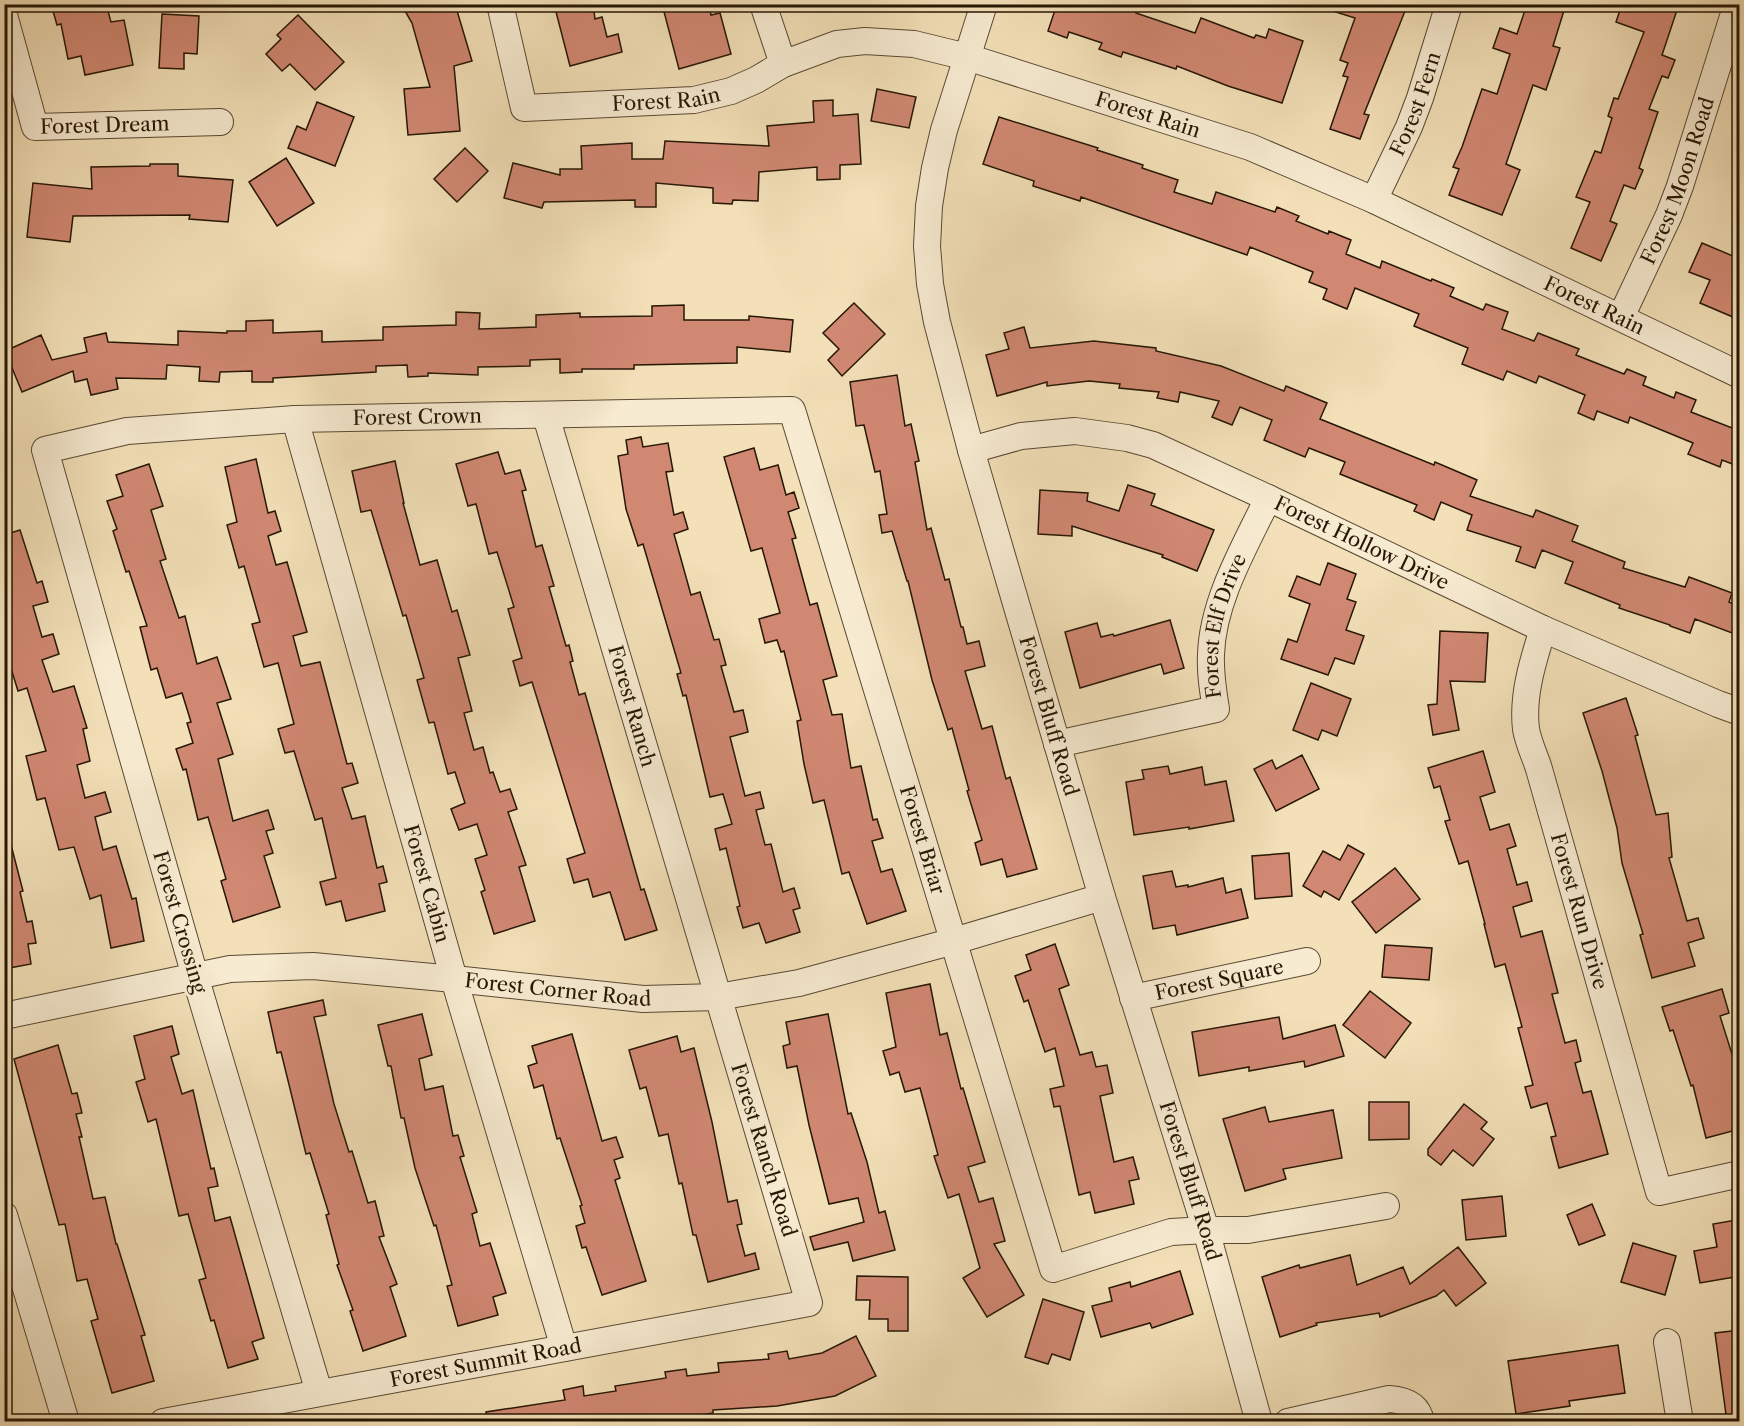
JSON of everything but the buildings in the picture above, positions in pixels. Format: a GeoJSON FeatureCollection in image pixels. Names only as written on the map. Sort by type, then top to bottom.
{"type":"FeatureCollection","features":[{"type":"Feature","properties":{"kind":"street","name":"Forest Rain"},"geometry":{"type":"LineString","coordinates":[[500,4],[524,108],[694,100],[731,91],[783,64],[837,44],[865,41],[895,41],[914,44],[967,57],[1250,147],[1374,200],[1740,375]]}},
{"type":"Feature","properties":{"kind":"street"},"geometry":{"type":"LineString","coordinates":[[764,4],[783,64]]}},
{"type":"Feature","properties":{"kind":"street","name":"Forest Bluff Road"},"geometry":{"type":"LineString","coordinates":[[984,4],[934,168],[927,246],[930,284],[937,322],[971,450],[1102,897],[1206,1230],[1259,1422]]}},
{"type":"Feature","properties":{"kind":"street","name":"Forest Fern"},"geometry":{"type":"LineString","coordinates":[[1374,200],[1409,128],[1449,4]]}},
{"type":"Feature","properties":{"kind":"street","name":"Forest Moon Road"},"geometry":{"type":"LineString","coordinates":[[1621,317],[1669,215],[1730,65],[1737,4]]}},
{"type":"Feature","properties":{"kind":"street","name":"Forest Dream"},"geometry":{"type":"LineString","coordinates":[[4,15],[35,127],[220,122]]}},
{"type":"Feature","properties":{"kind":"street","name":"Forest Crown"},"geometry":{"type":"LineString","coordinates":[[45,450],[127,431],[295,419],[792,410]]}},
{"type":"Feature","properties":{"kind":"street","name":"Forest Briar"},"geometry":{"type":"LineString","coordinates":[[792,410],[1053,1269],[1171,1232],[1206,1230]]}},
{"type":"Feature","properties":{"kind":"street","name":"Forest Ranch"},"geometry":{"type":"LineString","coordinates":[[546,416],[718,997]]}},
{"type":"Feature","properties":{"kind":"street","name":"Forest Cabin"},"geometry":{"type":"LineString","coordinates":[[295,419],[454,979],[564,1348]]}},
{"type":"Feature","properties":{"kind":"street","name":"Forest Hollow Drive"},"geometry":{"type":"LineString","coordinates":[[971,450],[1022,435],[1075,431],[1101,433],[1153,445],[1543,629],[1740,712]]}},
{"type":"Feature","properties":{"kind":"street","name":"Forest Crossing"},"geometry":{"type":"LineString","coordinates":[[45,450],[195,975],[319,1392]]}},
{"type":"Feature","properties":{"kind":"street","name":"Forest Elf Drive"},"geometry":{"type":"LineString","coordinates":[[1058,744],[1216,709],[1210,671],[1210,652],[1217,614],[1228,584],[1268,498]]}},
{"type":"Feature","properties":{"kind":"street","name":"Forest Run Drive"},"geometry":{"type":"LineString","coordinates":[[1543,629],[1533,663],[1526,703],[1526,731],[1659,1192],[1740,1174]]}},
{"type":"Feature","properties":{"kind":"street","name":"Forest Corner Road"},"geometry":{"type":"LineString","coordinates":[[4,1016],[230,969],[313,966],[643,999],[718,997],[799,983],[954,941],[1102,897]]}},
{"type":"Feature","properties":{"kind":"street","name":"Forest Square"},"geometry":{"type":"LineString","coordinates":[[1133,998],[1307,961]]}},
{"type":"Feature","properties":{"kind":"street","name":"Forest Ranch Road"},"geometry":{"type":"LineString","coordinates":[[718,997],[809,1303]]}},
{"type":"Feature","properties":{"kind":"street"},"geometry":{"type":"LineString","coordinates":[[1206,1230],[1248,1230],[1386,1206]]}},
{"type":"Feature","properties":{"kind":"street"},"geometry":{"type":"LineString","coordinates":[[4,1215],[66,1422]]}},
{"type":"Feature","properties":{"kind":"street","name":"Forest Summit Road"},"geometry":{"type":"LineString","coordinates":[[163,1422],[809,1303]]}},
{"type":"Feature","properties":{"kind":"street"},"geometry":{"type":"LineString","coordinates":[[1667,1342],[1680,1422]]}},
{"type":"Feature","properties":{"kind":"street"},"geometry":{"type":"LineString","coordinates":[[1288,1422],[1389,1398],[1405,1400],[1420,1414],[1421,1422]]}}]}
